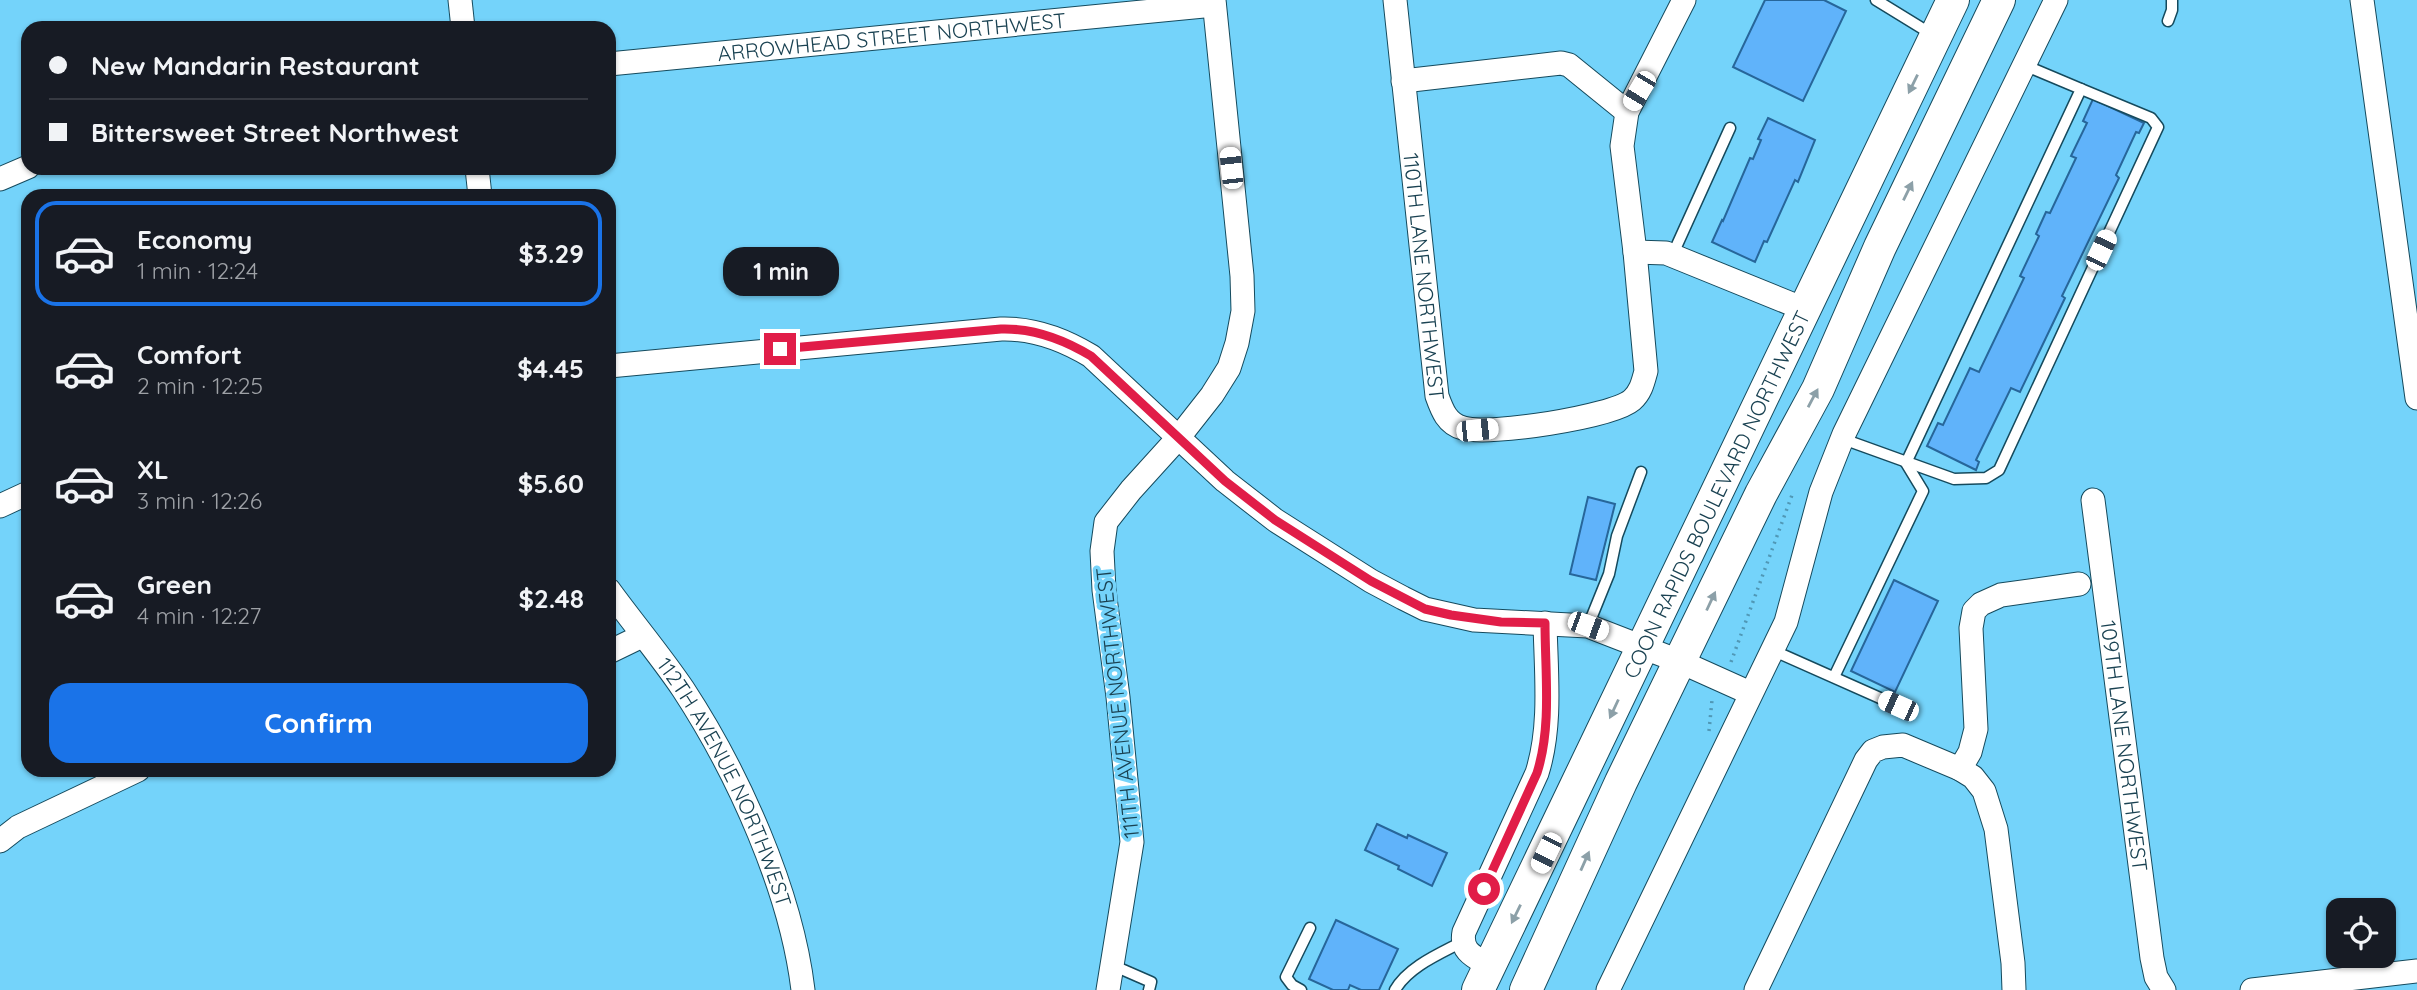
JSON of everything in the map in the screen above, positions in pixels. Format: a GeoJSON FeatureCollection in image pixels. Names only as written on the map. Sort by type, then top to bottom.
{"type":"FeatureCollection","features":[{"type":"Feature","properties":{"kind":"main road","name":"COON RAPIDS BOULEVARD NORTHWEST"},"geometry":{"type":"LineString","coordinates":[[1484,978],[1576,792],[1953,0]]}},
{"type":"Feature","properties":{"kind":"main road","name":"COON RAPIDS BOULEVARD NORTHWEST"},"geometry":{"type":"LineString","coordinates":[[1526,990],[1621,782],[1761,494],[1818,389],[1880,247],[1999,0]]}},
{"type":"Feature","properties":{"kind":"street"},"geometry":{"type":"LineString","coordinates":[[460,0],[462,21]]}},
{"type":"Feature","properties":{"kind":"street","name":"110TH LANE NORTHWEST"},"geometry":{"type":"LineString","coordinates":[[1395,0],[1437,396],[1443,412],[1451,422],[1462,428],[1477,430],[1567,421],[1619,408],[1633,399],[1643,386],[1646,371],[1622,146],[1627,112],[1684,0]]}},
{"type":"Feature","properties":{"kind":"street"},"geometry":{"type":"LineString","coordinates":[[1608,990],[1786,622],[1814,515],[1843,439],[2056,0]]}},
{"type":"Feature","properties":{"kind":"street"},"geometry":{"type":"LineString","coordinates":[[2362,0],[2417,398]]}},
{"type":"Feature","properties":{"kind":"street","name":"ARROWHEAD STREET NORTHWEST"},"geometry":{"type":"LineString","coordinates":[[616,63],[1214,3]]}},
{"type":"Feature","properties":{"kind":"street","name":"111TH AVENUE NORTHWEST"},"geometry":{"type":"LineString","coordinates":[[1108,990],[1132,842],[1104,590],[1102,551],[1106,522],[1212,396],[1229,368],[1243,311],[1242,276],[1214,3]]}},
{"type":"Feature","properties":{"kind":"street"},"geometry":{"type":"LineString","coordinates":[[1403,81],[1561,63],[1569,65],[1627,112]]}},
{"type":"Feature","properties":{"kind":"street"},"geometry":{"type":"LineString","coordinates":[[0,179],[21,170]]}},
{"type":"Feature","properties":{"kind":"street"},"geometry":{"type":"LineString","coordinates":[[1635,252],[1665,253],[1804,309]]}},
{"type":"Feature","properties":{"kind":"street"},"geometry":{"type":"LineString","coordinates":[[616,365],[1020,328],[1071,344],[1091,356],[1225,481],[1275,520],[1371,581],[1425,609],[1474,620],[1588,626],[1681,662],[1750,693]]}},
{"type":"Feature","properties":{"kind":"street"},"geometry":{"type":"LineString","coordinates":[[0,506],[21,496]]}},
{"type":"Feature","properties":{"kind":"street","name":"109TH LANE NORTHWEST"},"geometry":{"type":"LineString","coordinates":[[2093,500],[2152,958],[2156,977],[2164,990]]}},
{"type":"Feature","properties":{"kind":"street"},"geometry":{"type":"LineString","coordinates":[[1959,769],[1970,752],[1976,729],[1970,628],[1974,611],[1981,604],[2001,596],[2078,584]]}},
{"type":"Feature","properties":{"kind":"street","name":"112TH AVENUE NORTHWEST"},"geometry":{"type":"LineString","coordinates":[[616,600],[683,689],[747,804],[789,923],[803,990]]}},
{"type":"Feature","properties":{"kind":"street"},"geometry":{"type":"LineString","coordinates":[[1484,978],[1462,942],[1464,932],[1543,757],[1546,710],[1545,623]]}},
{"type":"Feature","properties":{"kind":"street"},"geometry":{"type":"LineString","coordinates":[[616,649],[642,636]]}},
{"type":"Feature","properties":{"kind":"street"},"geometry":{"type":"LineString","coordinates":[[1756,990],[1866,760],[1873,751],[1893,744],[1903,745],[1959,769],[1973,777],[1984,792],[1993,818],[2013,963],[2014,990]]}},
{"type":"Feature","properties":{"kind":"street"},"geometry":{"type":"LineString","coordinates":[[0,841],[18,827],[123,777]]}},
{"type":"Feature","properties":{"kind":"street"},"geometry":{"type":"LineString","coordinates":[[2252,990],[2417,971]]}},
{"type":"Feature","properties":{"kind":"lane"},"geometry":{"type":"LineString","coordinates":[[1876,0],[1936,36]]}},
{"type":"Feature","properties":{"kind":"lane"},"geometry":{"type":"LineString","coordinates":[[2168,21],[2172,0]]}},
{"type":"Feature","properties":{"kind":"lane"},"geometry":{"type":"LineString","coordinates":[[1843,439],[1954,479],[1986,478],[1999,470],[2158,127],[2151,118],[2024,65]]}},
{"type":"Feature","properties":{"kind":"lane"},"geometry":{"type":"LineString","coordinates":[[1906,463],[2081,89]]}},
{"type":"Feature","properties":{"kind":"lane"},"geometry":{"type":"LineString","coordinates":[[1672,256],[1730,128]]}},
{"type":"Feature","properties":{"kind":"lane"},"geometry":{"type":"LineString","coordinates":[[1834,677],[1923,491],[1906,463]]}},
{"type":"Feature","properties":{"kind":"lane"},"geometry":{"type":"LineString","coordinates":[[1588,626],[1609,574],[1617,536],[1641,472]]}},
{"type":"Feature","properties":{"kind":"lane"},"geometry":{"type":"LineString","coordinates":[[1772,650],[1898,706]]}},
{"type":"Feature","properties":{"kind":"lane"},"geometry":{"type":"LineString","coordinates":[[1301,990],[1292,985],[1286,977],[1310,928]]}},
{"type":"Feature","properties":{"kind":"lane"},"geometry":{"type":"LineString","coordinates":[[1395,990],[1401,980],[1432,958],[1462,942]]}},
{"type":"Feature","properties":{"kind":"lane"},"geometry":{"type":"LineString","coordinates":[[1112,965],[1151,982],[1149,990]]}},
{"type":"Feature","properties":{"kind":"building"},"geometry":{"type":"Polygon","coordinates":[[[1765,0],[1824,0],[1846,11],[1803,101],[1733,67],[1765,0]]]}},
{"type":"Feature","properties":{"kind":"building"},"geometry":{"type":"Polygon","coordinates":[[[2093,99],[2144,123],[2139,133],[2136,132],[2116,175],[2119,178],[2062,296],[2065,298],[2020,392],[2011,388],[1976,460],[1979,462],[1976,470],[1927,446],[1938,423],[1943,425],[1970,368],[1979,372],[2024,278],[2020,276],[2039,236],[2036,234],[2046,212],[2050,213],[2076,158],[2071,156],[2087,123],[2083,121],[2093,99]]]}},
{"type":"Feature","properties":{"kind":"building"},"geometry":{"type":"Polygon","coordinates":[[[1768,118],[1815,140],[1798,182],[1795,180],[1755,262],[1712,242],[1750,158],[1753,159],[1761,140],[1758,139],[1768,118]]]}},
{"type":"Feature","properties":{"kind":"building"},"geometry":{"type":"Polygon","coordinates":[[[1588,497],[1615,504],[1596,580],[1570,574],[1588,497]]]}},
{"type":"Feature","properties":{"kind":"building"},"geometry":{"type":"Polygon","coordinates":[[[1894,580],[1938,601],[1895,692],[1851,671],[1894,580]]]}},
{"type":"Feature","properties":{"kind":"building"},"geometry":{"type":"Polygon","coordinates":[[[1377,824],[1447,853],[1432,886],[1365,850],[1377,824]]]}},
{"type":"Feature","properties":{"kind":"building"},"geometry":{"type":"Polygon","coordinates":[[[1336,920],[1398,949],[1379,990],[1361,990],[1350,985],[1348,990],[1333,990],[1309,979],[1336,920]]]}},
{"type":"Feature","properties":{"kind":"route"},"geometry":{"type":"LineString","coordinates":[[780,349],[1001,329],[1020,328],[1042,333],[1071,344],[1091,356],[1225,481],[1275,520],[1371,581],[1425,609],[1474,620],[1545,623],[1544,753],[1484,889]]}}]}
